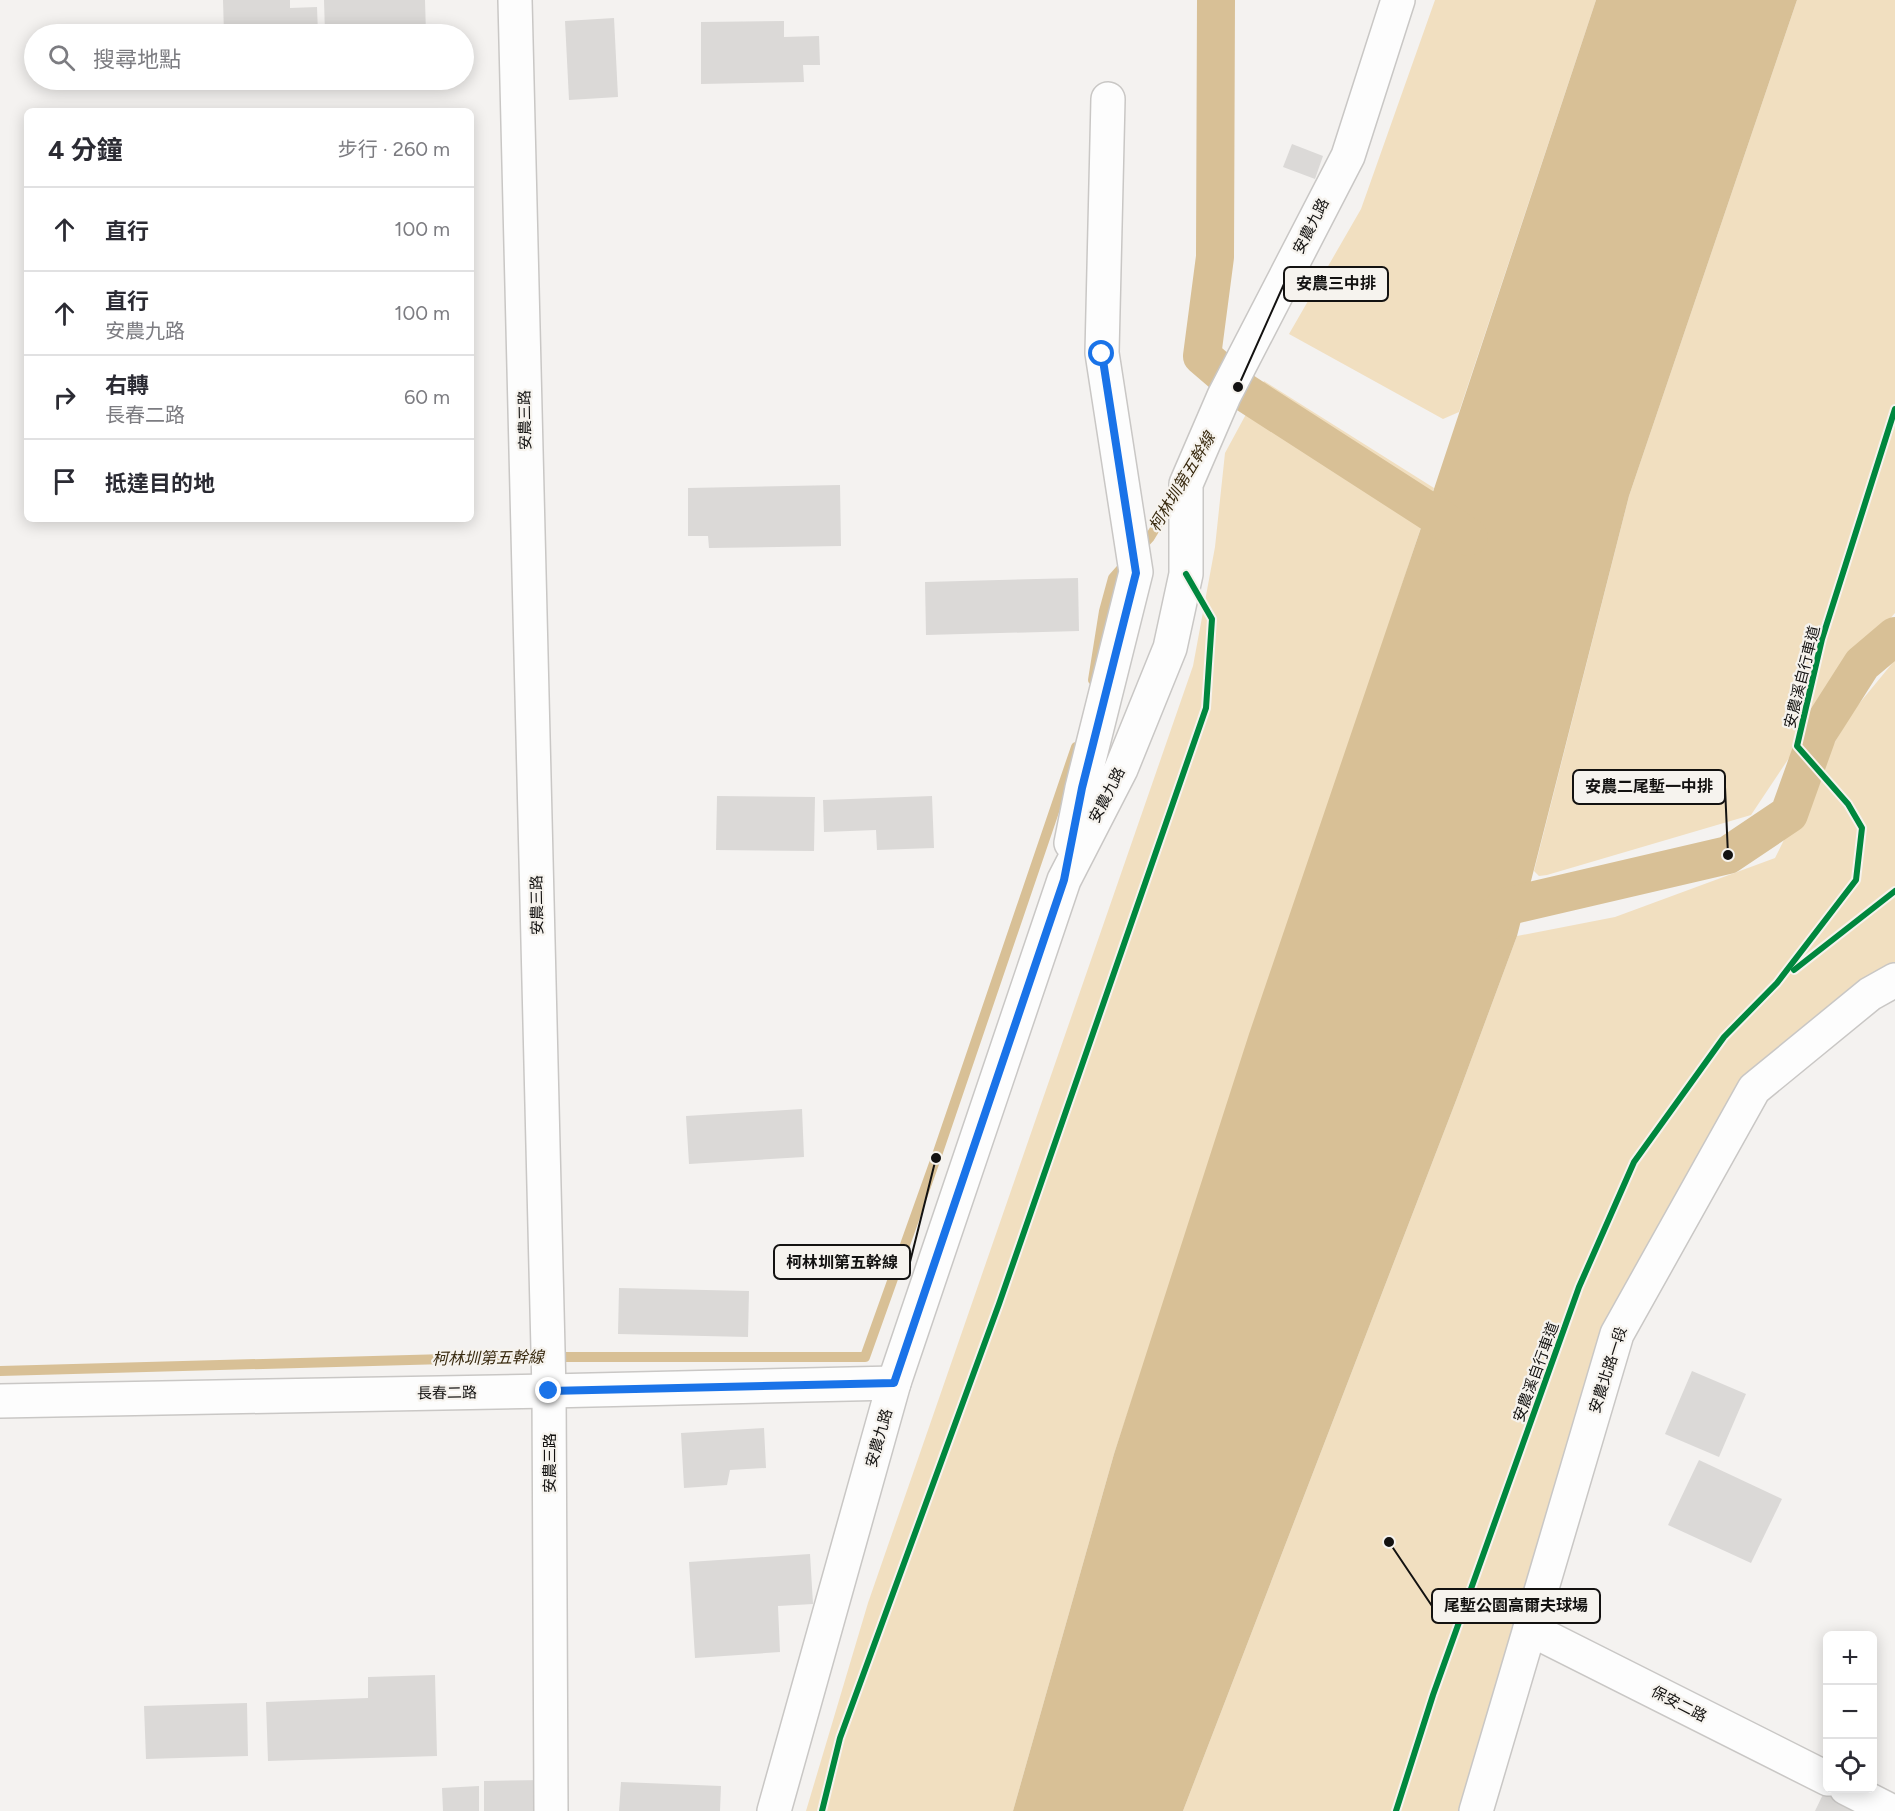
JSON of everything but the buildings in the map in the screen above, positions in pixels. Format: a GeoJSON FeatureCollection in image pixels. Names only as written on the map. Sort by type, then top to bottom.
{"type":"FeatureCollection","features":[{"type":"Feature","properties":{"kind":"street","name":"安農三路"},"geometry":{"type":"LineString","coordinates":[[515,0],[549,1391],[551,1811]]}},
{"type":"Feature","properties":{"kind":"street","name":"安農九路"},"geometry":{"type":"LineString","coordinates":[[774,1811],[894,1383],[1064,880],[1121,769],[1170,648],[1186,574],[1186,484],[1224,396],[1348,156],[1398,0]]}},
{"type":"Feature","properties":{"kind":"street"},"geometry":{"type":"LineString","coordinates":[[1064,880],[1082,788],[1136,573],[1102,354],[1108,99]]}},
{"type":"Feature","properties":{"kind":"street","name":"安農北路一段"},"geometry":{"type":"LineString","coordinates":[[1476,1811],[1617,1334],[1755,1089],[1870,994],[1895,980]]}},
{"type":"Feature","properties":{"kind":"street","name":"長春二路"},"geometry":{"type":"LineString","coordinates":[[0,1401],[894,1383]]}},
{"type":"Feature","properties":{"kind":"street","name":"保安二路"},"geometry":{"type":"LineString","coordinates":[[1530,1629],[1823,1777]]}},
{"type":"Feature","properties":{"kind":"street"},"geometry":{"type":"LineString","coordinates":[[1856,1793],[1891,1811]]}},
{"type":"Feature","properties":{"kind":"shaded area"},"geometry":{"type":"Polygon","coordinates":[[[1435,0],[1596,0],[1459,412],[1443,419],[1289,334],[1361,209],[1435,0]]]}},
{"type":"Feature","properties":{"kind":"shaded area"},"geometry":{"type":"Polygon","coordinates":[[[1596,0],[1797,0],[1629,496],[1517,936],[1183,1811],[1013,1811],[1114,1454],[1249,1034],[1425,516],[1596,0]]]}},
{"type":"Feature","properties":{"kind":"shaded area"},"geometry":{"type":"Polygon","coordinates":[[[1797,0],[1895,0],[1895,613],[1822,695],[1797,746],[1751,815],[1539,876],[1534,871],[1629,496],[1797,0]]]}},
{"type":"Feature","properties":{"kind":"shaded area"},"geometry":{"type":"Polygon","coordinates":[[[1264,381],[1434,488],[1114,1454],[1013,1811],[806,1811],[868,1603],[1193,666],[1215,547],[1225,453],[1264,381]]]}},
{"type":"Feature","properties":{"kind":"shaded area"},"geometry":{"type":"Polygon","coordinates":[[[1895,660],[1895,980],[1754,1089],[1617,1334],[1474,1811],[1183,1811],[1517,936],[1615,917],[1775,858],[1818,771],[1853,711],[1895,660]]]}},
{"type":"Feature","properties":{"kind":"waterway"},"geometry":{"type":"LineString","coordinates":[[1216,0],[1215,257],[1202,356],[1244,392],[1469,537]]}},
{"type":"Feature","properties":{"kind":"waterway","name":"柯林圳第五幹線"},"geometry":{"type":"LineString","coordinates":[[1138,550],[1150,537],[1176,494]]}},
{"type":"Feature","properties":{"kind":"waterway","name":"柯林圳第五幹線"},"geometry":{"type":"LineString","coordinates":[[1093,680],[1104,611],[1113,578],[1127,562]]}},
{"type":"Feature","properties":{"kind":"waterway"},"geometry":{"type":"LineString","coordinates":[[1483,925],[1505,907],[1728,855],[1789,814],[1818,733],[1862,664],[1895,636]]}},
{"type":"Feature","properties":{"kind":"waterway","name":"柯林圳第五幹線"},"geometry":{"type":"LineString","coordinates":[[0,1371],[521,1357],[865,1357],[936,1158],[1076,747]]}},
{"type":"Feature","properties":{"kind":"cycle path","name":"安農溪自行車道"},"geometry":{"type":"LineString","coordinates":[[1396,1811],[1433,1695],[1579,1287],[1634,1162],[1724,1037],[1777,983],[1856,880],[1862,828],[1848,804],[1797,746],[1822,639],[1895,409]]}},
{"type":"Feature","properties":{"kind":"cycle path"},"geometry":{"type":"LineString","coordinates":[[822,1811],[840,1738],[999,1304],[1206,708],[1212,619],[1186,574]]}},
{"type":"Feature","properties":{"kind":"cycle path"},"geometry":{"type":"LineString","coordinates":[[1794,970],[1895,891]]}},
{"type":"Feature","properties":{"kind":"place","name":"安農三中排"},"geometry":{"type":"Point","coordinates":[1238,387]}},
{"type":"Feature","properties":{"kind":"place","name":"安農二尾塹一中排"},"geometry":{"type":"Point","coordinates":[1728,855]}},
{"type":"Feature","properties":{"kind":"place","name":"柯林圳第五幹線"},"geometry":{"type":"Point","coordinates":[936,1158]}},
{"type":"Feature","properties":{"kind":"place","name":"尾塹公園高爾夫球場"},"geometry":{"type":"Point","coordinates":[1389,1542]}},
{"type":"Feature","properties":{"kind":"route"},"geometry":{"type":"LineString","coordinates":[[549,1391],[894,1383],[1064,880],[1082,788],[1136,573],[1102,354]]}}]}
